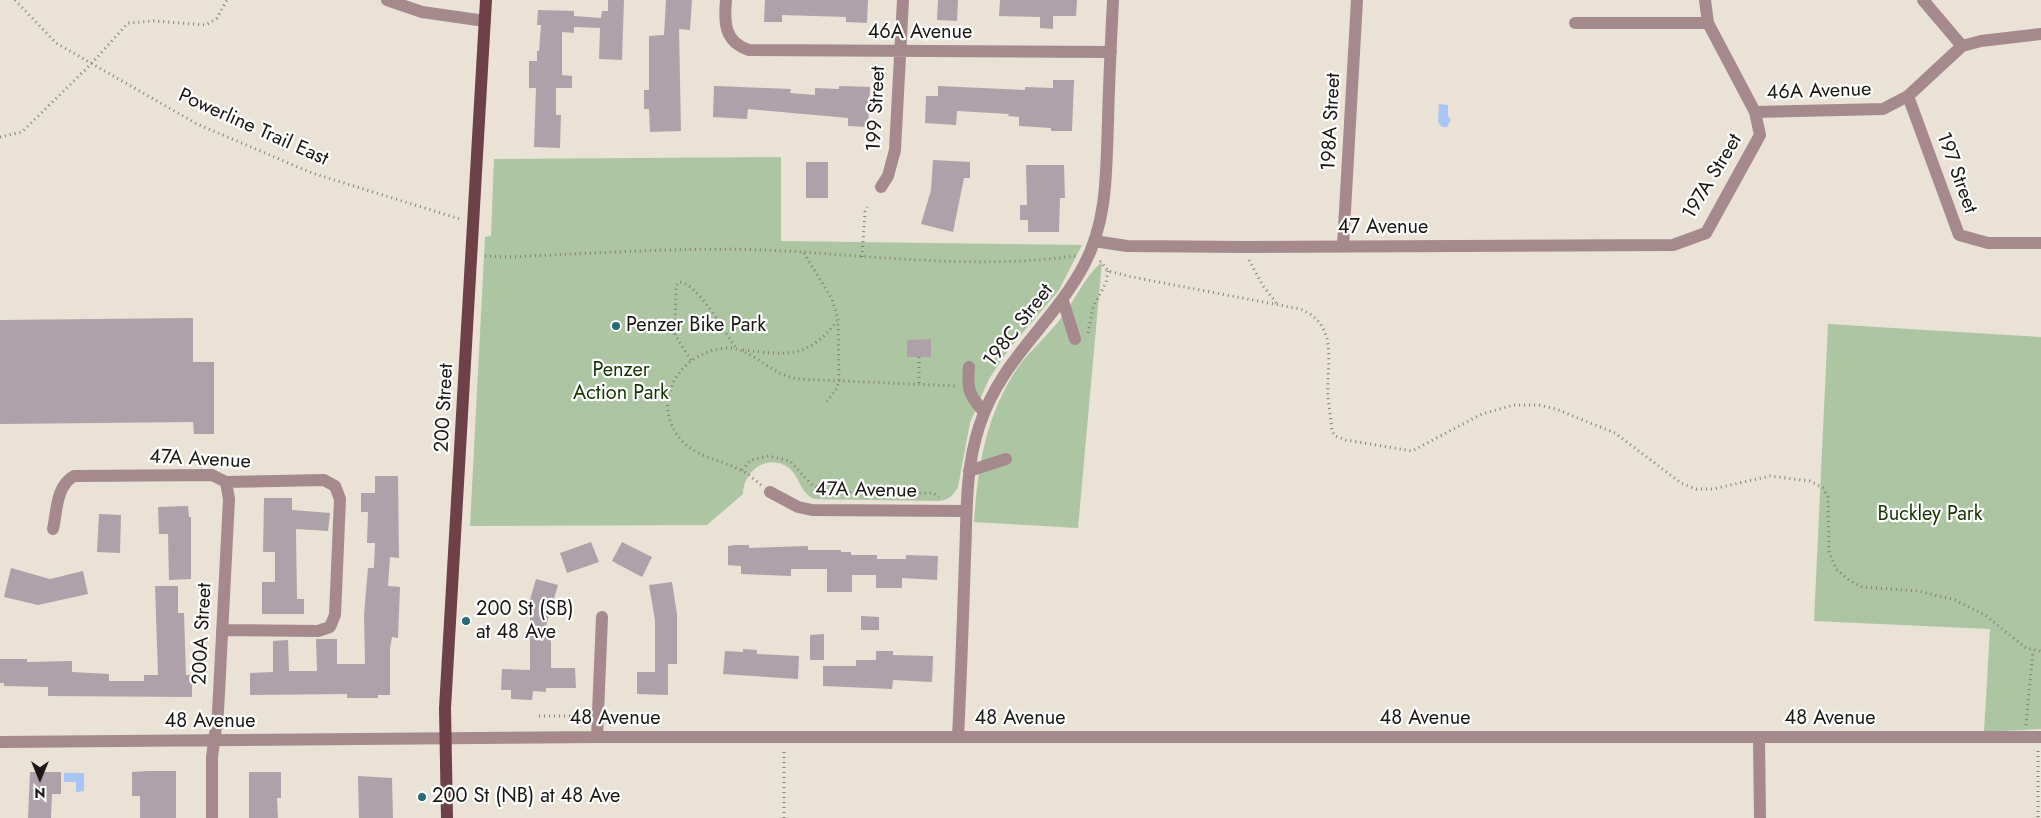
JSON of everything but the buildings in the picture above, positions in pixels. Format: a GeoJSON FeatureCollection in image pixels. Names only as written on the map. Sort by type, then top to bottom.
{"type":"FeatureCollection","features":[{"type":"Feature","properties":{"kind":"main road","name":"200 Street"},"geometry":{"type":"LineString","coordinates":[[447,818],[445,708],[486,0]]}},
{"type":"Feature","properties":{"kind":"street"},"geometry":{"type":"LineString","coordinates":[[388,0],[422,12],[485,21]]}},
{"type":"Feature","properties":{"kind":"street","name":"46A Avenue"},"geometry":{"type":"LineString","coordinates":[[726,0],[724,21],[732,41],[741,48],[757,51],[1111,52]]}},
{"type":"Feature","properties":{"kind":"street","name":"199 Street"},"geometry":{"type":"LineString","coordinates":[[881,187],[891,170],[895,150],[903,0]]}},
{"type":"Feature","properties":{"kind":"street","name":"198C Street"},"geometry":{"type":"LineString","coordinates":[[958,737],[969,471],[984,412],[1005,371],[1063,301],[1083,266],[1094,241],[1104,201],[1113,0]]}},
{"type":"Feature","properties":{"kind":"street","name":"198A Street"},"geometry":{"type":"LineString","coordinates":[[1344,246],[1357,0]]}},
{"type":"Feature","properties":{"kind":"street","name":"197A Street"},"geometry":{"type":"LineString","coordinates":[[1673,246],[1706,233],[1760,135],[1755,112],[1708,23],[1704,0]]}},
{"type":"Feature","properties":{"kind":"street"},"geometry":{"type":"LineString","coordinates":[[1923,0],[1962,46]]}},
{"type":"Feature","properties":{"kind":"street"},"geometry":{"type":"LineString","coordinates":[[1576,23],[1708,23]]}},
{"type":"Feature","properties":{"kind":"street","name":"46A Avenue"},"geometry":{"type":"LineString","coordinates":[[1755,112],[1884,108],[1908,96],[1962,46],[1981,41],[2041,34]]}},
{"type":"Feature","properties":{"kind":"street","name":"197 Street"},"geometry":{"type":"LineString","coordinates":[[1908,96],[1959,236],[1988,243],[2041,243]]}},
{"type":"Feature","properties":{"kind":"street","name":"47 Avenue"},"geometry":{"type":"LineString","coordinates":[[1094,241],[1128,246],[1673,246]]}},
{"type":"Feature","properties":{"kind":"street"},"geometry":{"type":"LineString","coordinates":[[1063,301],[1082,338]]}},
{"type":"Feature","properties":{"kind":"street"},"geometry":{"type":"LineString","coordinates":[[968,367],[968,386],[971,397],[984,412]]}},
{"type":"Feature","properties":{"kind":"street"},"geometry":{"type":"LineString","coordinates":[[969,471],[1006,459]]}},
{"type":"Feature","properties":{"kind":"street","name":"47A Avenue"},"geometry":{"type":"LineString","coordinates":[[53,529],[62,488],[66,481],[74,476],[212,475],[226,482],[324,480],[335,486],[340,499],[335,615],[330,627],[318,631],[222,630]]}},
{"type":"Feature","properties":{"kind":"street","name":"200A Street"},"geometry":{"type":"LineString","coordinates":[[212,818],[214,740],[218,712],[229,499],[226,482]]}},
{"type":"Feature","properties":{"kind":"street","name":"47A Avenue"},"geometry":{"type":"LineString","coordinates":[[770,492],[798,507],[812,510],[966,511]]}},
{"type":"Feature","properties":{"kind":"street"},"geometry":{"type":"LineString","coordinates":[[597,737],[602,616]]}},
{"type":"Feature","properties":{"kind":"street","name":"48 Avenue"},"geometry":{"type":"LineString","coordinates":[[0,742],[597,737],[2041,737]]}},
{"type":"Feature","properties":{"kind":"street"},"geometry":{"type":"LineString","coordinates":[[1759,737],[1760,818]]}},
{"type":"Feature","properties":{"kind":"path","name":"Powerline Trail East"},"geometry":{"type":"LineString","coordinates":[[15,0],[56,43],[197,124],[312,172],[448,215]]}},
{"type":"Feature","properties":{"kind":"path"},"geometry":{"type":"LineString","coordinates":[[0,137],[22,132],[91,64],[128,23],[154,21],[206,24],[217,18],[227,0]]}},
{"type":"Feature","properties":{"kind":"path"},"geometry":{"type":"LineString","coordinates":[[862,257],[864,212],[868,206]]}},
{"type":"Feature","properties":{"kind":"path"},"geometry":{"type":"LineString","coordinates":[[487,256],[510,257],[685,250],[803,253],[941,262],[1020,263],[1075,256]]}},
{"type":"Feature","properties":{"kind":"path"},"geometry":{"type":"LineString","coordinates":[[803,253],[832,299],[838,320],[839,381],[837,388],[826,403]]}},
{"type":"Feature","properties":{"kind":"path"},"geometry":{"type":"LineString","coordinates":[[1248,257],[1250,265],[1278,306]]}},
{"type":"Feature","properties":{"kind":"path"},"geometry":{"type":"LineString","coordinates":[[1101,261],[1108,270],[1310,313],[1327,338],[1330,352],[1328,396],[1335,436],[1346,440],[1412,451],[1482,414],[1514,405],[1539,405],[1556,409],[1615,433],[1681,483],[1696,489],[1713,489],[1770,476],[1810,481],[1823,488],[1828,497],[1829,552],[1836,569],[1849,580],[1862,587],[1918,591],[1955,600],[1985,615],[2026,648],[2041,651]]}},
{"type":"Feature","properties":{"kind":"path"},"geometry":{"type":"LineString","coordinates":[[1082,338],[1093,307],[1106,283],[1108,270]]}},
{"type":"Feature","properties":{"kind":"path"},"geometry":{"type":"LineString","coordinates":[[690,360],[675,335],[676,286],[679,282],[684,282],[701,297],[736,349]]}},
{"type":"Feature","properties":{"kind":"path"},"geometry":{"type":"LineString","coordinates":[[747,475],[742,470],[708,459],[685,444],[674,431],[669,411],[670,390],[678,372],[690,360],[703,354],[728,348],[794,353],[806,350],[828,334],[838,320]]}},
{"type":"Feature","properties":{"kind":"path"},"geometry":{"type":"LineString","coordinates":[[742,350],[778,372],[797,379],[957,386],[958,392]]}},
{"type":"Feature","properties":{"kind":"path"},"geometry":{"type":"LineString","coordinates":[[919,357],[919,384]]}},
{"type":"Feature","properties":{"kind":"path"},"geometry":{"type":"LineString","coordinates":[[742,470],[751,460],[776,457],[790,461],[812,485],[830,492],[932,493],[941,499]]}},
{"type":"Feature","properties":{"kind":"path"},"geometry":{"type":"LineString","coordinates":[[2026,728],[2033,650]]}},
{"type":"Feature","properties":{"kind":"path"},"geometry":{"type":"LineString","coordinates":[[538,716],[584,716]]}},
{"type":"Feature","properties":{"kind":"path"},"geometry":{"type":"LineString","coordinates":[[784,748],[784,818]]}},
{"type":"Feature","properties":{"kind":"path"},"geometry":{"type":"LineString","coordinates":[[2038,751],[2038,818]]}},
{"type":"Feature","properties":{"kind":"green space","name":"Penzer Action Park"},"geometry":{"type":"Polygon","coordinates":[[[781,157],[781,241],[1082,245],[1059,290],[1009,349],[989,379],[970,423],[958,487],[952,495],[945,500],[939,501],[814,499],[805,492],[789,468],[769,462],[750,473],[746,480],[743,494],[707,525],[470,526],[485,237],[491,236],[494,159],[781,157]]]}},
{"type":"Feature","properties":{"kind":"green space"},"geometry":{"type":"Polygon","coordinates":[[[1102,262],[1078,528],[974,522],[981,459],[999,400],[1021,363],[1057,323],[1090,274],[1102,262]]]}},
{"type":"Feature","properties":{"kind":"green space","name":"Buckley Park"},"geometry":{"type":"Polygon","coordinates":[[[1828,324],[2041,337],[2041,729],[1984,732],[1990,629],[1814,621],[1828,324]]]}},
{"type":"Feature","properties":{"kind":"water"},"geometry":{"type":"Polygon","coordinates":[[[1439,104],[1448,105],[1448,116],[1451,120],[1447,127],[1442,127],[1438,122],[1439,104]]]}},
{"type":"Feature","properties":{"kind":"water"},"geometry":{"type":"Polygon","coordinates":[[[64,773],[84,773],[84,791],[76,792],[76,782],[64,782],[64,773]]]}},
{"type":"Feature","properties":{"kind":"place","name":"Penzer Bike Park"},"geometry":{"type":"Point","coordinates":[616,326]}},
{"type":"Feature","properties":{"kind":"place","name":"200 St (SB) at 48 Ave"},"geometry":{"type":"Point","coordinates":[466,621]}},
{"type":"Feature","properties":{"kind":"place","name":"200 St (NB) at 48 Ave"},"geometry":{"type":"Point","coordinates":[422,797]}}]}
